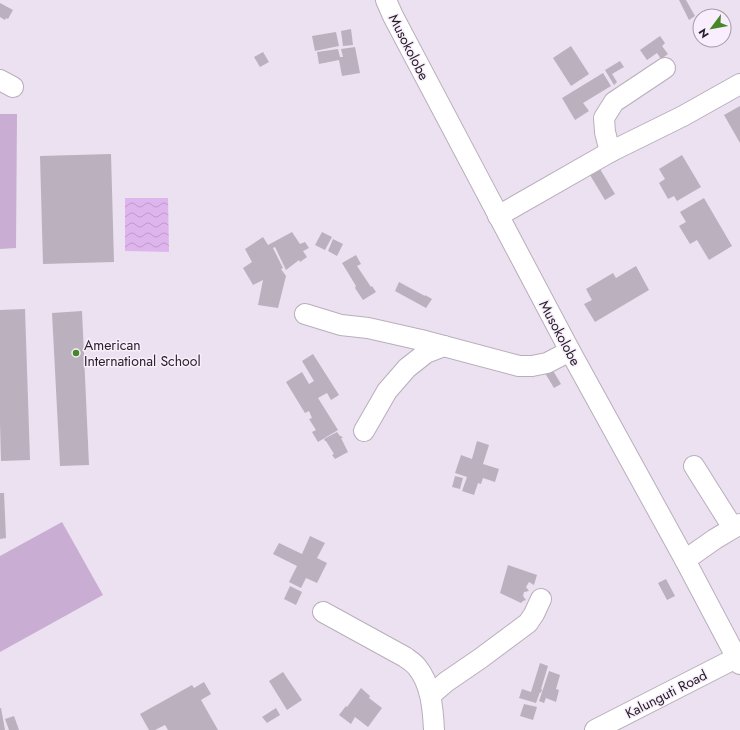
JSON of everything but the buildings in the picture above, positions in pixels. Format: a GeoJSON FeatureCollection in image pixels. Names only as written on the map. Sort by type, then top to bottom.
{"type":"FeatureCollection","features":[{"type":"Feature","properties":{"kind":"street","name":"Musokolobe"},"geometry":{"type":"LineString","coordinates":[[386,0],[392,16],[498,216],[570,351],[685,560],[738,661]]}},
{"type":"Feature","properties":{"kind":"street"},"geometry":{"type":"LineString","coordinates":[[610,152],[605,132],[604,118],[614,102],[665,68]]}},
{"type":"Feature","properties":{"kind":"street"},"geometry":{"type":"LineString","coordinates":[[498,216],[610,152],[683,116],[740,84]]}},
{"type":"Feature","properties":{"kind":"street"},"geometry":{"type":"LineString","coordinates":[[305,314],[341,325],[368,328],[421,340],[519,366],[532,366],[547,363],[570,351]]}},
{"type":"Feature","properties":{"kind":"street"},"geometry":{"type":"LineString","coordinates":[[364,431],[387,390],[407,368],[426,353],[444,346]]}},
{"type":"Feature","properties":{"kind":"street"},"geometry":{"type":"LineString","coordinates":[[685,560],[737,526],[694,466]]}},
{"type":"Feature","properties":{"kind":"street"},"geometry":{"type":"LineString","coordinates":[[431,695],[446,682],[528,623],[541,599]]}},
{"type":"Feature","properties":{"kind":"street"},"geometry":{"type":"LineString","coordinates":[[323,612],[405,657],[417,667],[424,678],[431,695],[434,730]]}},
{"type":"Feature","properties":{"kind":"street","name":"Kalunguti Road"},"geometry":{"type":"LineString","coordinates":[[595,730],[738,661]]}},
{"type":"Feature","properties":{"kind":"shaded area"},"geometry":{"type":"Polygon","coordinates":[[[0,114],[17,114],[16,248],[0,249],[0,114]]]}},
{"type":"Feature","properties":{"kind":"shaded area"},"geometry":{"type":"Polygon","coordinates":[[[62,522],[103,595],[0,652],[0,556],[62,522]]]}},
{"type":"Feature","properties":{"kind":"water"},"geometry":{"type":"Polygon","coordinates":[[[125,198],[168,198],[169,252],[125,251],[125,198]]]}},
{"type":"Feature","properties":{"kind":"place","name":"American International School"},"geometry":{"type":"Point","coordinates":[76,353]}}]}
